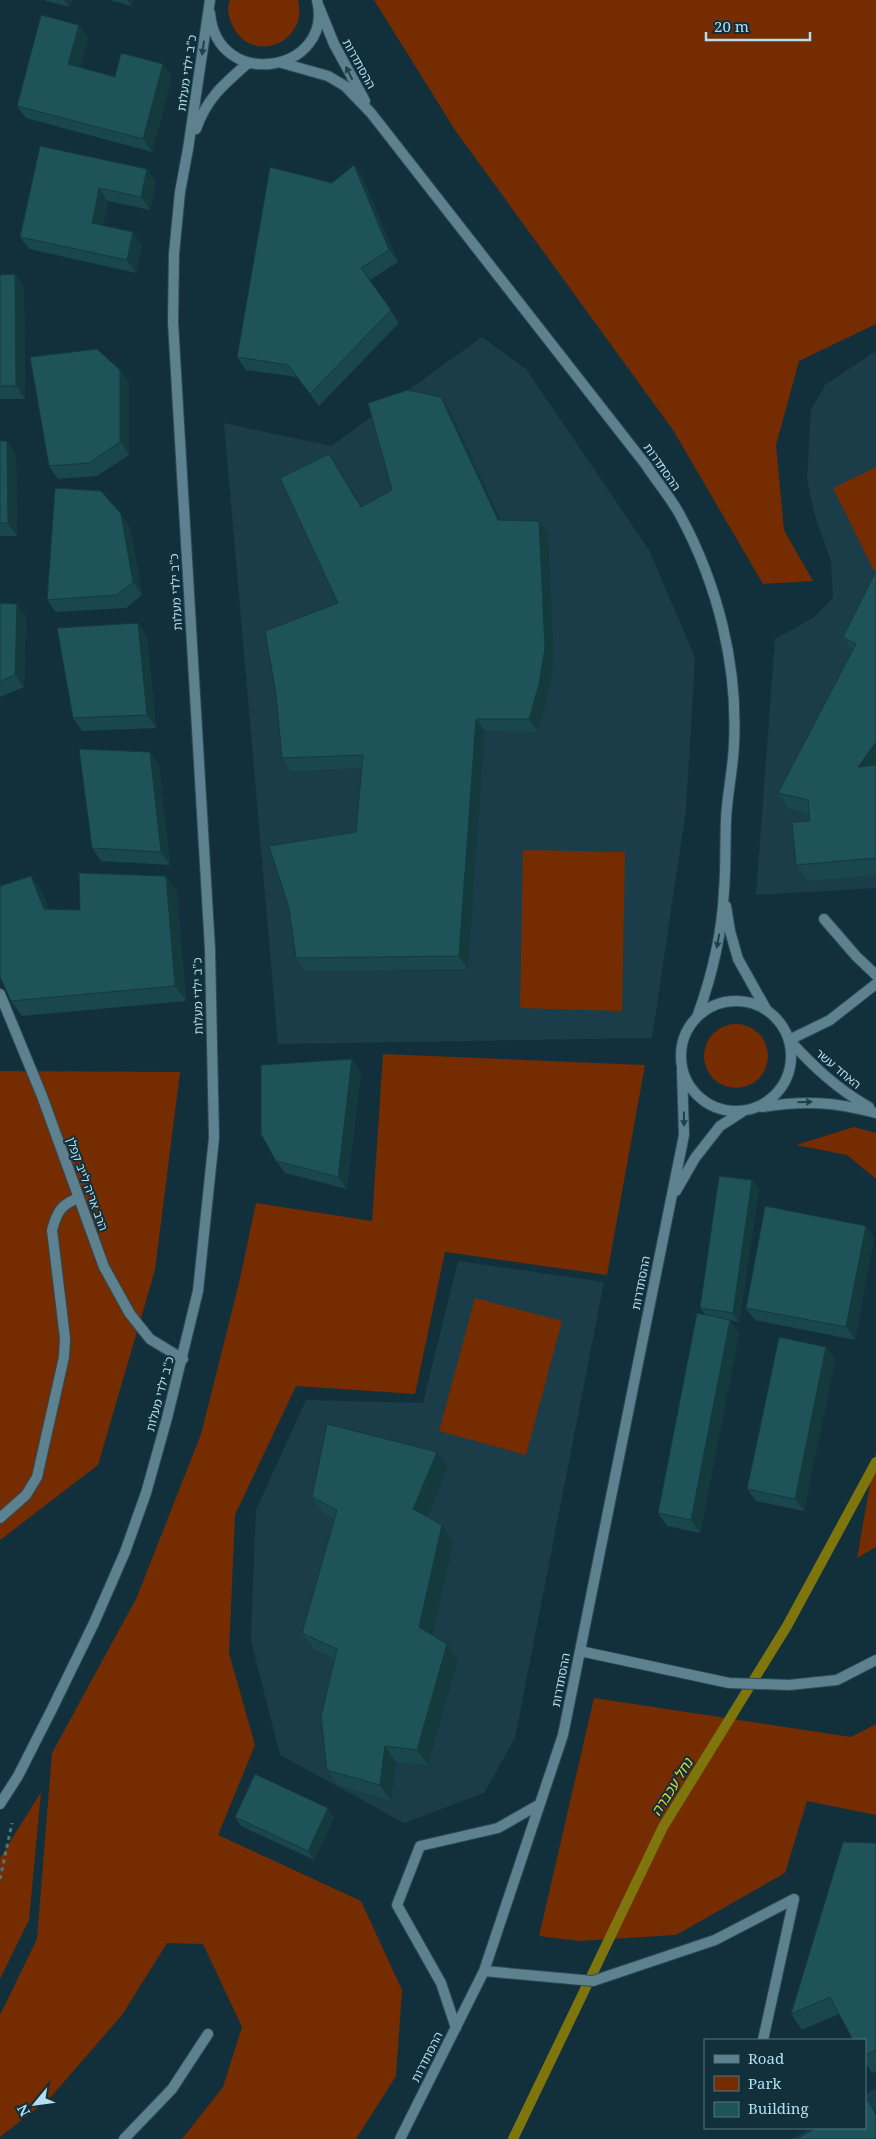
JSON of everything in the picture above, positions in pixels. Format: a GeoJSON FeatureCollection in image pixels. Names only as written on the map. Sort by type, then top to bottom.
{"type":"FeatureCollection","features":[{"type":"Feature","properties":{"kind":"street"},"geometry":{"type":"LineString","coordinates":[[210,0],[210,16],[218,41],[231,55],[248,63],[268,66],[282,63],[300,53],[312,38],[317,27],[318,4]]}},
{"type":"Feature","properties":{"kind":"street","name":"כ\"ב ילדי מעלות"},"geometry":{"type":"LineString","coordinates":[[0,1804],[18,1776],[52,1709],[94,1623],[125,1552],[146,1493],[183,1359],[198,1291],[214,1138],[210,948],[173,322],[174,254],[180,192],[210,0]]}},
{"type":"Feature","properties":{"kind":"street","name":"ההסתדרות"},"geometry":{"type":"LineString","coordinates":[[318,4],[334,44],[350,75],[384,129]]}},
{"type":"Feature","properties":{"kind":"street","name":"כ\"ב ילדי מעלות"},"geometry":{"type":"LineString","coordinates":[[188,149],[202,112],[215,93],[248,63]]}},
{"type":"Feature","properties":{"kind":"street","name":"ההסתדרות"},"geometry":{"type":"LineString","coordinates":[[282,63],[328,76],[345,86],[384,129],[646,465],[680,514],[702,561],[717,602],[726,646],[733,695],[734,745],[726,818],[724,893],[719,940],[710,978],[697,1016]]}},
{"type":"Feature","properties":{"kind":"street","name":"ההסתדרות"},"geometry":{"type":"LineString","coordinates":[[724,893],[730,931],[738,958],[766,1009]]}},
{"type":"Feature","properties":{"kind":"street"},"geometry":{"type":"LineString","coordinates":[[824,919],[856,956],[876,975]]}},
{"type":"Feature","properties":{"kind":"street"},"geometry":{"type":"LineString","coordinates":[[789,1040],[830,1020],[876,984]]}},
{"type":"Feature","properties":{"kind":"street","name":"הרב אריה לייב קפלן"},"geometry":{"type":"LineString","coordinates":[[0,994],[42,1096],[104,1267],[130,1314],[150,1339],[183,1359]]}},
{"type":"Feature","properties":{"kind":"street"},"geometry":{"type":"LineString","coordinates":[[726,1001],[746,1002],[766,1009],[780,1022],[789,1040],[792,1059],[785,1084],[773,1098],[751,1109],[737,1112],[717,1109],[701,1099],[688,1084],[682,1070],[681,1051],[686,1032],[697,1016],[708,1008],[726,1001]]}},
{"type":"Feature","properties":{"kind":"street","name":"האחד עשר"},"geometry":{"type":"LineString","coordinates":[[789,1040],[826,1078],[850,1097],[876,1112]]}},
{"type":"Feature","properties":{"kind":"street","name":"ההסתדרות"},"geometry":{"type":"LineString","coordinates":[[400,2139],[484,1971],[563,1735],[684,1135],[682,1070]]}},
{"type":"Feature","properties":{"kind":"street","name":"האחד עשר"},"geometry":{"type":"LineString","coordinates":[[751,1109],[790,1103],[825,1102],[876,1112]]}},
{"type":"Feature","properties":{"kind":"street","name":"ההסתדרות"},"geometry":{"type":"LineString","coordinates":[[670,1201],[695,1158],[720,1126],[751,1109]]}},
{"type":"Feature","properties":{"kind":"street"},"geometry":{"type":"LineString","coordinates":[[0,1518],[26,1496],[37,1477],[64,1357],[65,1338],[52,1230],[55,1216],[66,1202],[79,1198]]}},
{"type":"Feature","properties":{"kind":"street"},"geometry":{"type":"LineString","coordinates":[[580,1652],[729,1683],[789,1685],[836,1680],[876,1660]]}},
{"type":"Feature","properties":{"kind":"street"},"geometry":{"type":"LineString","coordinates":[[456,2028],[441,1983],[397,1905],[420,1846],[498,1828],[540,1804]]}},
{"type":"Feature","properties":{"kind":"street"},"geometry":{"type":"LineString","coordinates":[[484,1971],[593,1980],[715,1940],[794,1899],[763,2039]]}},
{"type":"Feature","properties":{"kind":"street"},"geometry":{"type":"LineString","coordinates":[[124,2139],[172,2089],[208,2034]]}},
{"type":"Feature","properties":{"kind":"path"},"geometry":{"type":"LineString","coordinates":[[0,1879],[12,1818]]}},
{"type":"Feature","properties":{"kind":"shaded area"},"geometry":{"type":"Polygon","coordinates":[[[482,337],[526,369],[649,550],[695,657],[686,810],[652,1038],[278,1044],[224,423],[331,446],[482,337]]]}},
{"type":"Feature","properties":{"kind":"shaded area"},"geometry":{"type":"Polygon","coordinates":[[[876,351],[876,888],[756,895],[775,639],[813,618],[833,598],[831,561],[815,516],[807,479],[811,410],[825,385],[876,351]]]}},
{"type":"Feature","properties":{"kind":"shaded area"},"geometry":{"type":"Polygon","coordinates":[[[458,1261],[604,1282],[515,1738],[484,1793],[404,1823],[280,1755],[251,1641],[256,1510],[306,1400],[423,1403],[458,1261]]]}},
{"type":"Feature","properties":{"kind":"shaded area"},"geometry":{"type":"Polygon","coordinates":[[[876,2088],[876,2139],[792,2139],[809,2129],[866,2129],[866,2094],[876,2088]]]}},
{"type":"Feature","properties":{"kind":"green space"},"geometry":{"type":"Polygon","coordinates":[[[230,0],[298,0],[299,16],[294,29],[286,39],[275,45],[262,47],[250,44],[239,36],[229,16],[230,0]]]}},
{"type":"Feature","properties":{"kind":"green space"},"geometry":{"type":"Polygon","coordinates":[[[374,0],[876,0],[876,324],[799,361],[776,445],[784,530],[813,581],[763,584],[673,430],[455,130],[374,0]]]}},
{"type":"Feature","properties":{"kind":"green space"},"geometry":{"type":"Polygon","coordinates":[[[876,467],[876,570],[874,571],[833,488],[876,467]]]}},
{"type":"Feature","properties":{"kind":"green space"},"geometry":{"type":"Polygon","coordinates":[[[523,850],[625,852],[622,1011],[520,1008],[523,850]]]}},
{"type":"Feature","properties":{"kind":"green space"},"geometry":{"type":"Polygon","coordinates":[[[736,1024],[754,1030],[762,1038],[768,1056],[762,1074],[754,1082],[736,1088],[718,1082],[710,1074],[704,1056],[710,1038],[718,1030],[736,1024]]]}},
{"type":"Feature","properties":{"kind":"green space"},"geometry":{"type":"Polygon","coordinates":[[[383,1054],[645,1065],[607,1275],[445,1252],[415,1394],[296,1386],[235,1515],[229,1653],[255,1745],[218,1835],[361,1901],[402,1990],[396,2076],[356,2139],[182,2139],[223,2087],[242,2027],[203,1944],[167,1943],[122,2015],[50,2098],[0,2137],[0,2015],[37,1939],[52,1753],[137,1597],[201,1434],[239,1283],[256,1203],[372,1221],[383,1054]]]}},
{"type":"Feature","properties":{"kind":"green space"},"geometry":{"type":"Polygon","coordinates":[[[0,1071],[180,1072],[155,1270],[98,1465],[0,1540],[0,1071]]]}},
{"type":"Feature","properties":{"kind":"green space"},"geometry":{"type":"Polygon","coordinates":[[[854,1127],[876,1133],[876,1179],[847,1155],[796,1145],[854,1127]]]}},
{"type":"Feature","properties":{"kind":"green space"},"geometry":{"type":"Polygon","coordinates":[[[475,1298],[562,1321],[526,1455],[439,1431],[475,1298]]]}},
{"type":"Feature","properties":{"kind":"green space"},"geometry":{"type":"Polygon","coordinates":[[[876,1451],[876,1547],[857,1558],[876,1451]]]}},
{"type":"Feature","properties":{"kind":"green space"},"geometry":{"type":"Polygon","coordinates":[[[594,1698],[851,1737],[876,1724],[876,1815],[807,1801],[785,1873],[676,1935],[579,1941],[539,1936],[594,1698]]]}},
{"type":"Feature","properties":{"kind":"green space"},"geometry":{"type":"Polygon","coordinates":[[[41,1792],[29,1920],[0,1979],[0,1858],[41,1792]]]}},
{"type":"Feature","properties":{"kind":"building"},"geometry":{"type":"Polygon","coordinates":[[[41,15],[79,25],[68,64],[115,77],[121,53],[163,64],[143,139],[17,106],[41,15]]]}},
{"type":"Feature","properties":{"kind":"building"},"geometry":{"type":"Polygon","coordinates":[[[40,146],[147,169],[141,197],[99,188],[92,223],[133,232],[127,260],[20,237],[40,146]]]}},
{"type":"Feature","properties":{"kind":"building"},"geometry":{"type":"Polygon","coordinates":[[[354,165],[389,250],[361,268],[391,310],[310,394],[288,365],[237,357],[270,167],[332,183],[354,165]]]}},
{"type":"Feature","properties":{"kind":"building"},"geometry":{"type":"Polygon","coordinates":[[[15,274],[16,386],[0,386],[0,275],[15,274]]]}},
{"type":"Feature","properties":{"kind":"building"},"geometry":{"type":"Polygon","coordinates":[[[97,349],[120,370],[120,442],[89,463],[49,466],[30,357],[97,349]]]}},
{"type":"Feature","properties":{"kind":"building"},"geometry":{"type":"Polygon","coordinates":[[[408,390],[441,397],[498,520],[539,521],[545,648],[539,684],[529,719],[476,719],[459,956],[296,958],[289,908],[269,846],[356,832],[363,755],[282,758],[276,694],[265,631],[338,603],[280,478],[329,454],[361,507],[392,490],[368,403],[408,390]]]}},
{"type":"Feature","properties":{"kind":"building"},"geometry":{"type":"Polygon","coordinates":[[[0,441],[7,441],[8,523],[0,523],[0,441]]]}},
{"type":"Feature","properties":{"kind":"building"},"geometry":{"type":"Polygon","coordinates":[[[55,488],[101,491],[121,514],[133,582],[117,595],[47,600],[55,488]]]}},
{"type":"Feature","properties":{"kind":"building"},"geometry":{"type":"Polygon","coordinates":[[[876,571],[876,742],[858,767],[876,765],[876,858],[796,865],[792,822],[810,821],[808,800],[778,793],[856,644],[843,637],[876,571]]]}},
{"type":"Feature","properties":{"kind":"building"},"geometry":{"type":"Polygon","coordinates":[[[0,603],[17,604],[15,675],[0,681],[0,603]]]}},
{"type":"Feature","properties":{"kind":"building"},"geometry":{"type":"Polygon","coordinates":[[[138,623],[147,715],[73,718],[57,628],[138,623]]]}},
{"type":"Feature","properties":{"kind":"building"},"geometry":{"type":"Polygon","coordinates":[[[79,749],[150,752],[161,852],[92,848],[79,749]]]}},
{"type":"Feature","properties":{"kind":"building"},"geometry":{"type":"Polygon","coordinates":[[[79,873],[166,876],[175,986],[11,1001],[0,977],[0,886],[31,876],[44,909],[80,910],[79,873]]]}},
{"type":"Feature","properties":{"kind":"building"},"geometry":{"type":"Polygon","coordinates":[[[352,1059],[338,1177],[276,1161],[261,1134],[261,1065],[352,1059]]]}},
{"type":"Feature","properties":{"kind":"building"},"geometry":{"type":"Polygon","coordinates":[[[719,1176],[752,1180],[733,1313],[700,1308],[719,1176]]]}},
{"type":"Feature","properties":{"kind":"building"},"geometry":{"type":"Polygon","coordinates":[[[765,1206],[866,1226],[846,1327],[746,1308],[765,1206]]]}},
{"type":"Feature","properties":{"kind":"building"},"geometry":{"type":"Polygon","coordinates":[[[697,1313],[730,1320],[691,1520],[658,1513],[697,1313]]]}},
{"type":"Feature","properties":{"kind":"building"},"geometry":{"type":"Polygon","coordinates":[[[779,1337],[826,1347],[795,1499],[747,1489],[779,1337]]]}},
{"type":"Feature","properties":{"kind":"building"},"geometry":{"type":"Polygon","coordinates":[[[327,1424],[437,1452],[413,1509],[442,1525],[419,1627],[447,1644],[417,1750],[385,1746],[380,1785],[327,1770],[321,1717],[337,1649],[302,1633],[337,1510],[312,1497],[327,1424]]]}},
{"type":"Feature","properties":{"kind":"building"},"geometry":{"type":"Polygon","coordinates":[[[255,1774],[328,1808],[308,1851],[235,1817],[255,1774]]]}},
{"type":"Feature","properties":{"kind":"building"},"geometry":{"type":"Polygon","coordinates":[[[843,1842],[876,1843],[876,2050],[866,2055],[866,2039],[852,2039],[830,1997],[791,2014],[843,1842]]]}},
{"type":"Feature","properties":{"kind":"building"},"geometry":{"type":"Polygon","coordinates":[[[868,2100],[876,2115],[876,2139],[796,2139],[814,2129],[866,2129],[866,2101],[868,2100]]]}},
{"type":"Feature","properties":{"kind":"waterway","name":"נחל עכברה"},"geometry":{"type":"LineString","coordinates":[[513,2139],[663,1827],[787,1626],[876,1462]]}}]}
